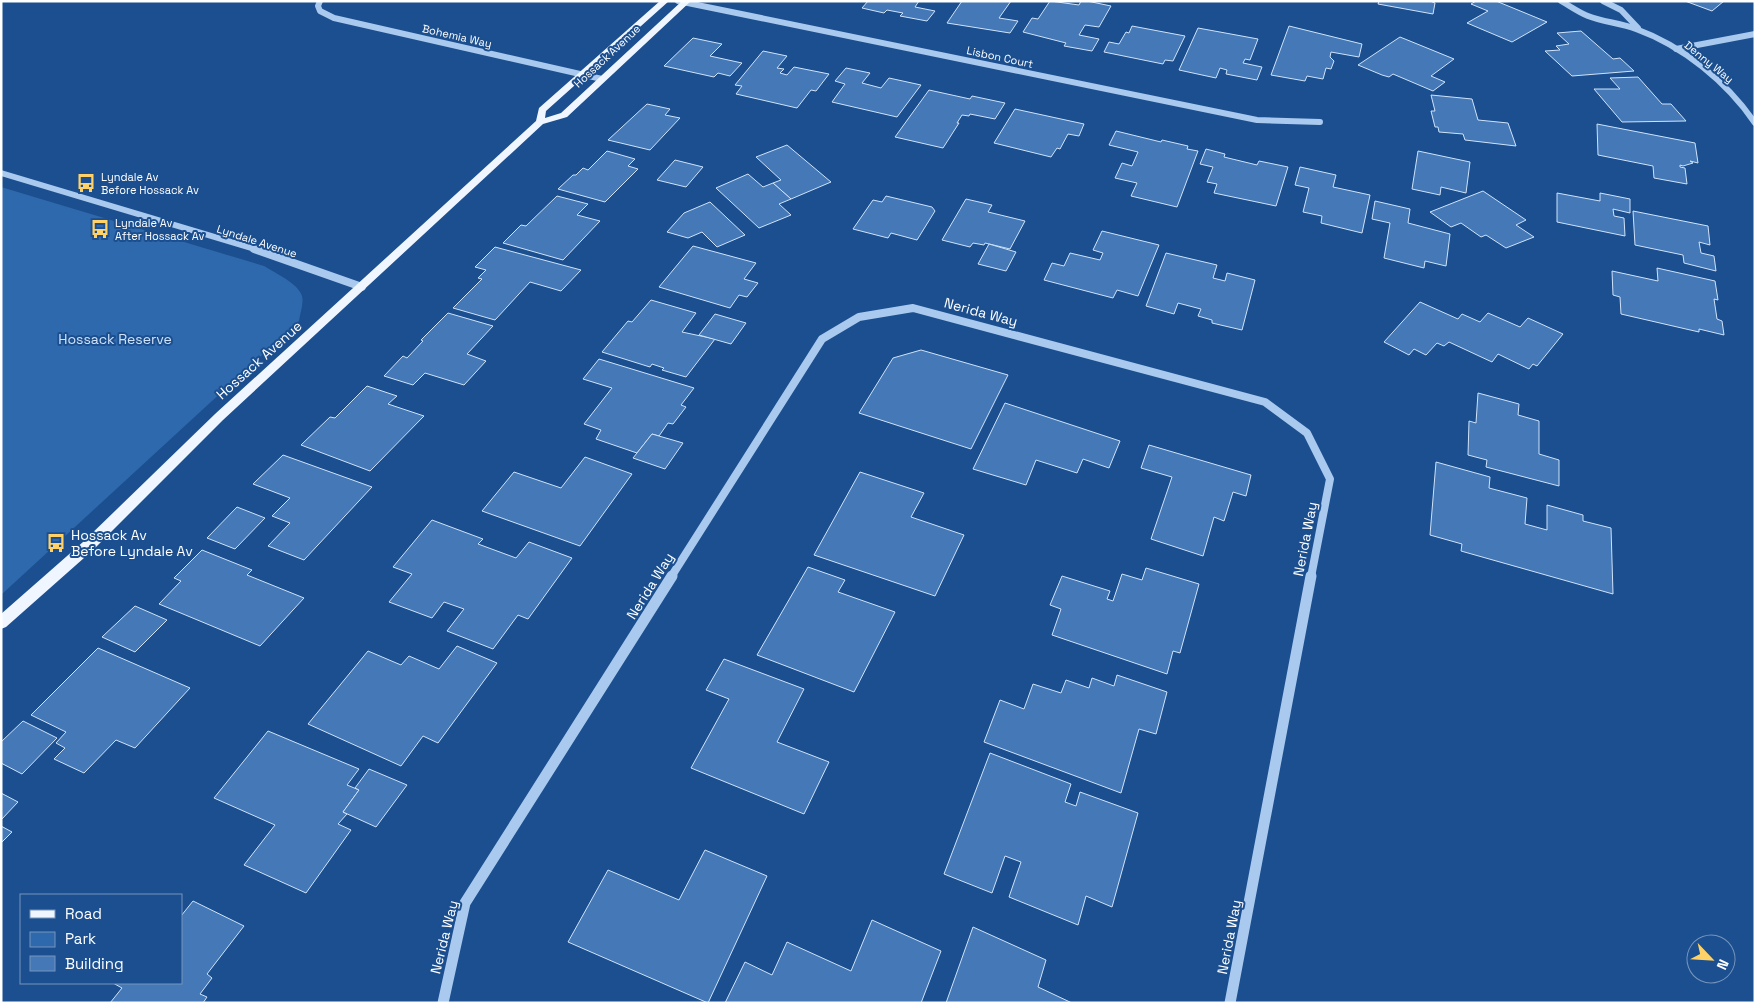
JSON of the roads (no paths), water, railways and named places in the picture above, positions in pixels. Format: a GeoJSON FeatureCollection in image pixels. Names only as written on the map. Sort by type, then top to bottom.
{"type":"FeatureCollection","features":[{"type":"Feature","properties":{"kind":"main road","name":"Hossack Avenue"},"geometry":{"type":"LineString","coordinates":[[540,122],[542,110],[665,1]]}},
{"type":"Feature","properties":{"kind":"main road","name":"Hossack Avenue"},"geometry":{"type":"LineString","coordinates":[[1,623],[88,546],[219,417],[540,122],[564,115],[684,2]]}},
{"type":"Feature","properties":{"kind":"street","name":"Bohemia Way"},"geometry":{"type":"LineString","coordinates":[[320,1],[318,6],[320,11],[334,18],[602,79]]}},
{"type":"Feature","properties":{"kind":"street","name":"Denny Way"},"geometry":{"type":"LineString","coordinates":[[1561,1],[1588,16],[1640,29],[1676,49],[1724,86],[1749,112],[1755,123]]}},
{"type":"Feature","properties":{"kind":"street","name":"Denny Way"},"geometry":{"type":"LineString","coordinates":[[1603,1],[1621,10],[1640,29]]}},
{"type":"Feature","properties":{"kind":"street","name":"Lisbon Court"},"geometry":{"type":"LineString","coordinates":[[684,2],[1257,120],[1320,122]]}},
{"type":"Feature","properties":{"kind":"street"},"geometry":{"type":"LineString","coordinates":[[1676,49],[1755,34]]}},
{"type":"Feature","properties":{"kind":"street","name":"Lyndale Avenue"},"geometry":{"type":"LineString","coordinates":[[1,173],[260,251],[362,287]]}},
{"type":"Feature","properties":{"kind":"street","name":"Nerida Way"},"geometry":{"type":"LineString","coordinates":[[443,1003],[465,903],[822,339],[859,317],[913,308],[1265,402],[1307,434],[1330,479],[1230,1003]]}},
{"type":"Feature","properties":{"kind":"place","name":"Lyndale Av Before Hossack Av"},"geometry":{"type":"Point","coordinates":[86,183]}},
{"type":"Feature","properties":{"kind":"place","name":"Lyndale Av After Hossack Av"},"geometry":{"type":"Point","coordinates":[100,229]}},
{"type":"Feature","properties":{"kind":"place","name":"Hossack Av Before Lyndale Av"},"geometry":{"type":"Point","coordinates":[56,543]}},
{"type":"Feature","properties":{"kind":"park label","name":"Hossack Reserve"},"geometry":{"type":"Point","coordinates":[115,339]}}]}
